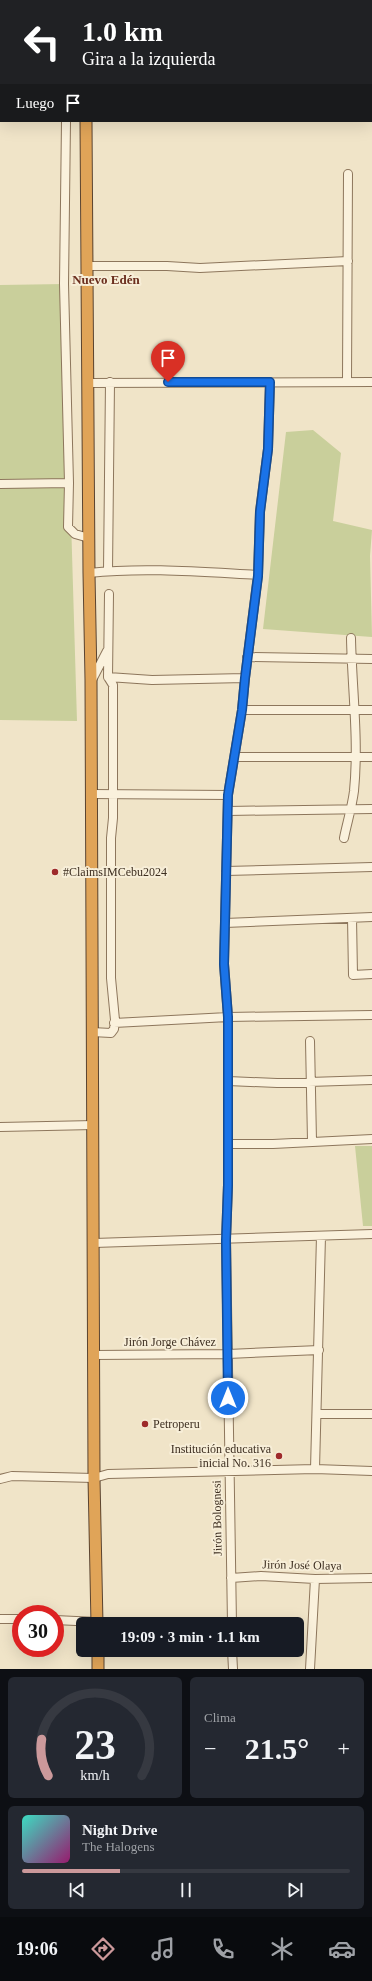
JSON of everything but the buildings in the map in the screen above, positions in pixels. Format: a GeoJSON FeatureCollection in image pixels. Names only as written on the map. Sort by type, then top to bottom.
{"type":"FeatureCollection","features":[{"type":"Feature","properties":{"kind":"highway"},"geometry":{"type":"LineString","coordinates":[[86,122],[88,266],[88,538],[91,680],[92,1032],[94,1125],[94,1478],[97,1617]]}},
{"type":"Feature","properties":{"kind":"highway"},"geometry":{"type":"LineString","coordinates":[[98,1657],[98,1669]]}},
{"type":"Feature","properties":{"kind":"street"},"geometry":{"type":"LineString","coordinates":[[66,122],[64,284],[68,527],[75,534],[88,538]]}},
{"type":"Feature","properties":{"kind":"street"},"geometry":{"type":"LineString","coordinates":[[347,382],[348,174]]}},
{"type":"Feature","properties":{"kind":"street"},"geometry":{"type":"LineString","coordinates":[[88,266],[200,268],[348,261]]}},
{"type":"Feature","properties":{"kind":"street"},"geometry":{"type":"LineString","coordinates":[[88,382],[372,382]]}},
{"type":"Feature","properties":{"kind":"street"},"geometry":{"type":"LineString","coordinates":[[108,571],[110,382]]}},
{"type":"Feature","properties":{"kind":"street","name":"Jirón Bolognesi"},"geometry":{"type":"LineString","coordinates":[[232,1617],[226,1240],[228,1017],[224,964],[228,795],[242,710],[247,657],[258,576],[260,512],[268,449],[270,382]]}},
{"type":"Feature","properties":{"kind":"street"},"geometry":{"type":"LineString","coordinates":[[0,484],[68,483]]}},
{"type":"Feature","properties":{"kind":"street"},"geometry":{"type":"LineString","coordinates":[[89,573],[108,571],[198,572],[258,576]]}},
{"type":"Feature","properties":{"kind":"street"},"geometry":{"type":"LineString","coordinates":[[92,1032],[111,1033],[114,1029],[111,978],[113,685],[108,677],[109,594]]}},
{"type":"Feature","properties":{"kind":"street"},"geometry":{"type":"LineString","coordinates":[[344,838],[354,792],[356,732],[351,638]]}},
{"type":"Feature","properties":{"kind":"street"},"geometry":{"type":"LineString","coordinates":[[91,680],[108,650]]}},
{"type":"Feature","properties":{"kind":"street"},"geometry":{"type":"LineString","coordinates":[[247,657],[372,659]]}},
{"type":"Feature","properties":{"kind":"street"},"geometry":{"type":"LineString","coordinates":[[108,677],[152,680],[245,678]]}},
{"type":"Feature","properties":{"kind":"street"},"geometry":{"type":"LineString","coordinates":[[242,710],[372,710]]}},
{"type":"Feature","properties":{"kind":"street"},"geometry":{"type":"LineString","coordinates":[[235,757],[372,757]]}},
{"type":"Feature","properties":{"kind":"street"},"geometry":{"type":"LineString","coordinates":[[91,794],[228,795]]}},
{"type":"Feature","properties":{"kind":"street"},"geometry":{"type":"LineString","coordinates":[[228,811],[372,809]]}},
{"type":"Feature","properties":{"kind":"street"},"geometry":{"type":"LineString","coordinates":[[226,871],[372,867]]}},
{"type":"Feature","properties":{"kind":"street"},"geometry":{"type":"LineString","coordinates":[[225,923],[372,917]]}},
{"type":"Feature","properties":{"kind":"street"},"geometry":{"type":"LineString","coordinates":[[352,918],[353,975],[372,974]]}},
{"type":"Feature","properties":{"kind":"street"},"geometry":{"type":"LineString","coordinates":[[114,1023],[228,1017],[372,1015]]}},
{"type":"Feature","properties":{"kind":"street"},"geometry":{"type":"LineString","coordinates":[[310,1041],[312,1141]]}},
{"type":"Feature","properties":{"kind":"street"},"geometry":{"type":"LineString","coordinates":[[228,1081],[311,1082],[372,1080]]}},
{"type":"Feature","properties":{"kind":"street"},"geometry":{"type":"LineString","coordinates":[[0,1127],[94,1125]]}},
{"type":"Feature","properties":{"kind":"street"},"geometry":{"type":"LineString","coordinates":[[228,1144],[273,1144],[372,1139]]}},
{"type":"Feature","properties":{"kind":"street"},"geometry":{"type":"LineString","coordinates":[[94,1243],[226,1240],[372,1234]]}},
{"type":"Feature","properties":{"kind":"street"},"geometry":{"type":"LineString","coordinates":[[315,1469],[321,1236]]}},
{"type":"Feature","properties":{"kind":"street","name":"Jirón Jorge Chávez"},"geometry":{"type":"LineString","coordinates":[[94,1355],[228,1354],[319,1350]]}},
{"type":"Feature","properties":{"kind":"street"},"geometry":{"type":"LineString","coordinates":[[317,1414],[372,1414]]}},
{"type":"Feature","properties":{"kind":"street"},"geometry":{"type":"LineString","coordinates":[[0,1479],[12,1476],[94,1478],[108,1474],[315,1469],[372,1471]]}},
{"type":"Feature","properties":{"kind":"street","name":"Jirón José Olaya"},"geometry":{"type":"LineString","coordinates":[[231,1578],[261,1576],[315,1579],[372,1578]]}},
{"type":"Feature","properties":{"kind":"street"},"geometry":{"type":"LineString","coordinates":[[310,1669],[315,1579]]}},
{"type":"Feature","properties":{"kind":"street"},"geometry":{"type":"LineString","coordinates":[[0,1619],[12,1620]]}},
{"type":"Feature","properties":{"kind":"street"},"geometry":{"type":"LineString","coordinates":[[64,1621],[76,1622]]}},
{"type":"Feature","properties":{"kind":"street"},"geometry":{"type":"LineString","coordinates":[[232,1657],[232,1669]]}},
{"type":"Feature","properties":{"kind":"green space"},"geometry":{"type":"Polygon","coordinates":[[[64,284],[77,721],[0,720],[0,285],[64,284]]]}},
{"type":"Feature","properties":{"kind":"green space"},"geometry":{"type":"Polygon","coordinates":[[[313,430],[341,453],[333,521],[372,530],[370,556],[372,637],[263,629],[286,432],[313,430]]]}},
{"type":"Feature","properties":{"kind":"green space"},"geometry":{"type":"Polygon","coordinates":[[[355,1146],[372,1146],[372,1226],[363,1226],[355,1146]]]}},
{"type":"Feature","properties":{"kind":"place","name":"#ClaimsIMCebu2024"},"geometry":{"type":"Point","coordinates":[55,872]}},
{"type":"Feature","properties":{"kind":"place","name":"Petroperu"},"geometry":{"type":"Point","coordinates":[145,1424]}},
{"type":"Feature","properties":{"kind":"place","name":"Institución educativa inicial No. 316"},"geometry":{"type":"Point","coordinates":[279,1456]}},
{"type":"Feature","properties":{"kind":"district","name":"Nuevo Edén"},"geometry":{"type":"Point","coordinates":[106,279]}},
{"type":"Feature","properties":{"kind":"route"},"geometry":{"type":"LineString","coordinates":[[168,382],[270,382],[268,449],[260,512],[258,576],[238,742],[228,795],[224,964],[228,1017],[228,1185],[226,1240],[228,1398]]}}]}
